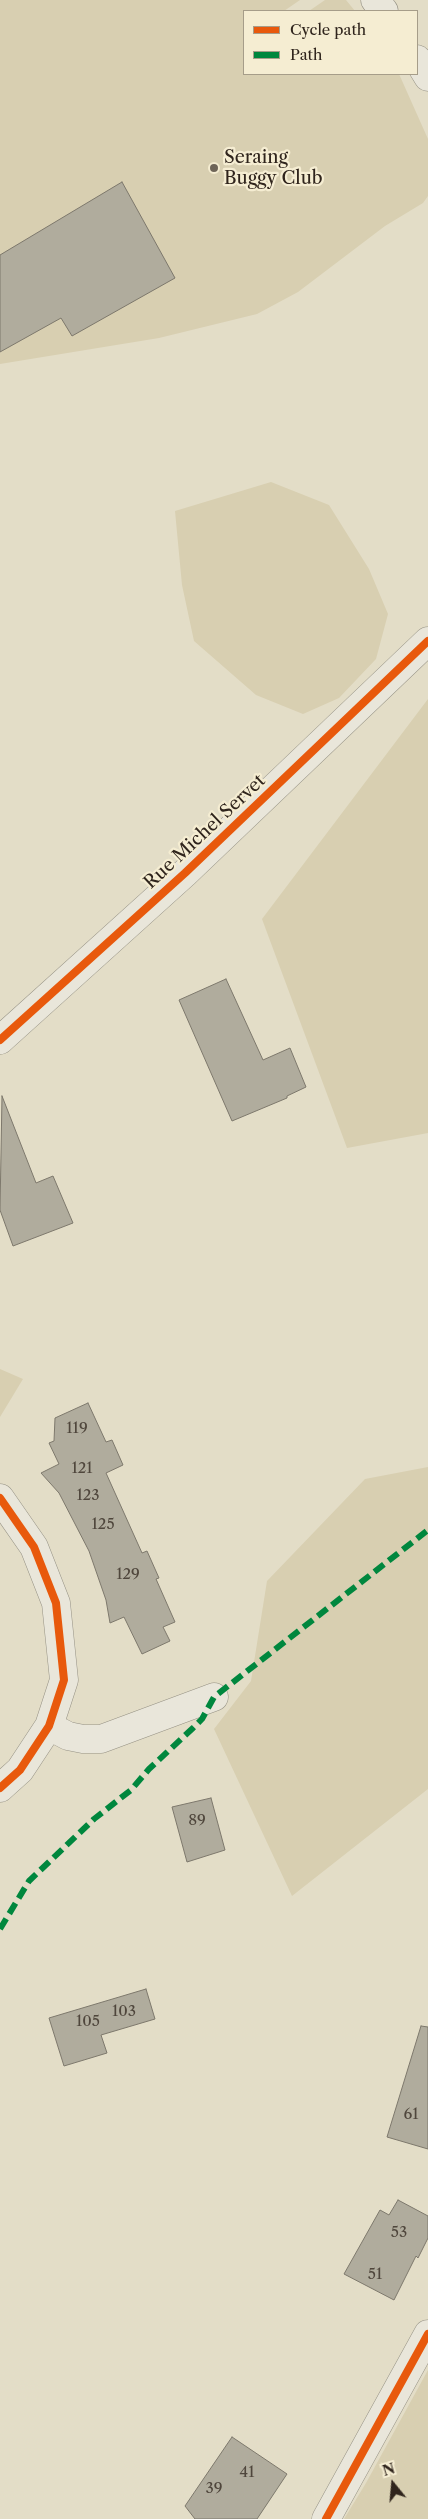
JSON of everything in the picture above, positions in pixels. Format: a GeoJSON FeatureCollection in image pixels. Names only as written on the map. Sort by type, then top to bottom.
{"type":"FeatureCollection","features":[{"type":"Feature","properties":{"kind":"street"},"geometry":{"type":"LineString","coordinates":[[418,60],[428,77]]}},
{"type":"Feature","properties":{"kind":"street","name":"Rue Michel Servet"},"geometry":{"type":"LineString","coordinates":[[0,1040],[185,873],[428,641]]}},
{"type":"Feature","properties":{"kind":"street"},"geometry":{"type":"LineString","coordinates":[[0,1498],[6,1503],[34,1548],[56,1603],[64,1680],[49,1726],[20,1770],[0,1788]]}},
{"type":"Feature","properties":{"kind":"street"},"geometry":{"type":"LineString","coordinates":[[49,1726],[68,1736],[83,1739],[101,1739],[214,1697]]}},
{"type":"Feature","properties":{"kind":"street"},"geometry":{"type":"LineString","coordinates":[[326,2519],[428,2334]]}},
{"type":"Feature","properties":{"kind":"shaded area","name":"Seraing Buggy Club"},"geometry":{"type":"Polygon","coordinates":[[[0,0],[300,0],[285,10],[243,10],[243,75],[399,75],[428,139],[428,196],[423,203],[385,226],[298,292],[257,314],[159,338],[0,364],[0,0]]]}},
{"type":"Feature","properties":{"kind":"shaded area"},"geometry":{"type":"Polygon","coordinates":[[[325,0],[346,0],[354,10],[310,10],[325,0]]]}},
{"type":"Feature","properties":{"kind":"shaded area"},"geometry":{"type":"Polygon","coordinates":[[[271,482],[329,505],[369,569],[388,614],[376,659],[339,698],[303,714],[256,695],[194,641],[182,585],[175,511],[271,482]]]}},
{"type":"Feature","properties":{"kind":"shaded area"},"geometry":{"type":"Polygon","coordinates":[[[428,699],[428,1133],[347,1148],[262,919],[428,699]]]}},
{"type":"Feature","properties":{"kind":"shaded area"},"geometry":{"type":"Polygon","coordinates":[[[0,1369],[23,1379],[0,1417],[0,1369]]]}},
{"type":"Feature","properties":{"kind":"shaded area"},"geometry":{"type":"Polygon","coordinates":[[[428,1467],[428,1789],[292,1896],[214,1729],[251,1681],[267,1581],[365,1479],[428,1467]]]}},
{"type":"Feature","properties":{"kind":"shaded area"},"geometry":{"type":"Polygon","coordinates":[[[428,2370],[428,2519],[344,2519],[366,2483],[428,2370]]]}},
{"type":"Feature","properties":{"kind":"building"},"geometry":{"type":"Polygon","coordinates":[[[122,182],[175,278],[72,336],[61,318],[0,352],[0,255],[122,182]]]}},
{"type":"Feature","properties":{"kind":"building"},"geometry":{"type":"Polygon","coordinates":[[[226,979],[263,1060],[290,1048],[306,1087],[287,1096],[287,1098],[232,1121],[179,1000],[226,979]]]}},
{"type":"Feature","properties":{"kind":"building"},"geometry":{"type":"Polygon","coordinates":[[[2,1096],[36,1183],[53,1176],[73,1223],[13,1246],[0,1210],[2,1096]]]}},
{"type":"Feature","properties":{"kind":"building"},"geometry":{"type":"Polygon","coordinates":[[[88,1403],[106,1442],[112,1440],[123,1465],[106,1473],[142,1553],[147,1551],[159,1578],[156,1579],[175,1622],[163,1627],[170,1641],[142,1654],[124,1617],[110,1623],[106,1600],[89,1551],[59,1493],[41,1473],[59,1464],[49,1443],[54,1441],[55,1418],[88,1403]]]}},
{"type":"Feature","properties":{"kind":"building"},"geometry":{"type":"Polygon","coordinates":[[[211,1798],[225,1850],[187,1862],[172,1807],[211,1798]]]}},
{"type":"Feature","properties":{"kind":"building"},"geometry":{"type":"Polygon","coordinates":[[[146,1989],[155,2019],[101,2035],[107,2053],[64,2066],[49,2018],[146,1989]]]}},
{"type":"Feature","properties":{"kind":"building"},"geometry":{"type":"Polygon","coordinates":[[[421,2026],[428,2027],[428,2149],[387,2137],[421,2026]]]}},
{"type":"Feature","properties":{"kind":"building"},"geometry":{"type":"Polygon","coordinates":[[[398,2200],[428,2216],[428,2238],[418,2258],[416,2256],[394,2300],[344,2274],[380,2210],[389,2215],[398,2200]]]}},
{"type":"Feature","properties":{"kind":"building"},"geometry":{"type":"Polygon","coordinates":[[[232,2437],[287,2474],[257,2519],[195,2519],[185,2506],[232,2437]]]}},
{"type":"Feature","properties":{"kind":"marked path"},"geometry":{"type":"LineString","coordinates":[[0,1929],[29,1881],[94,1819],[131,1790],[149,1769],[202,1719],[214,1697],[428,1530]]}},
{"type":"Feature","properties":{"kind":"cycle path"},"geometry":{"type":"LineString","coordinates":[[0,1040],[185,873],[428,641]]}},
{"type":"Feature","properties":{"kind":"cycle path"},"geometry":{"type":"LineString","coordinates":[[0,1498],[34,1547],[56,1603],[64,1680],[49,1726],[20,1770],[0,1788]]}},
{"type":"Feature","properties":{"kind":"cycle path"},"geometry":{"type":"LineString","coordinates":[[326,2519],[428,2334]]}},
{"type":"Feature","properties":{"kind":"place","name":"Seraing Buggy Club"},"geometry":{"type":"Point","coordinates":[214,168]}}]}
